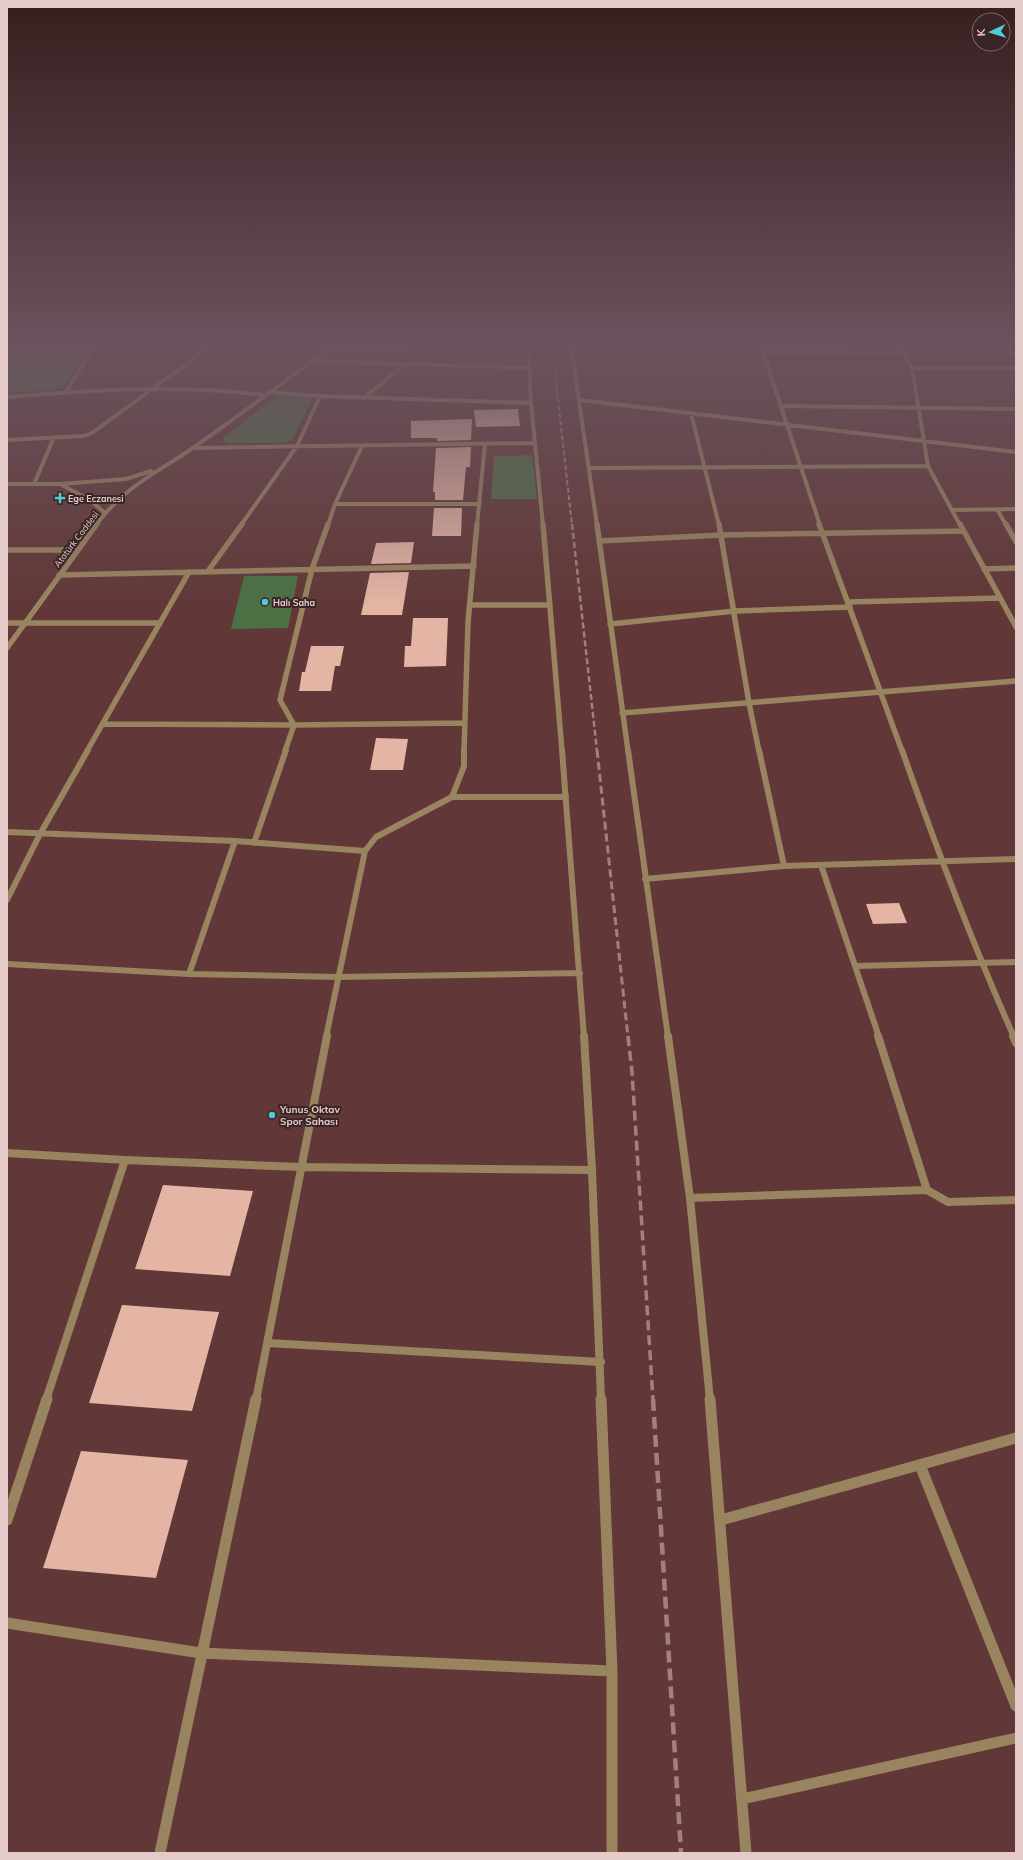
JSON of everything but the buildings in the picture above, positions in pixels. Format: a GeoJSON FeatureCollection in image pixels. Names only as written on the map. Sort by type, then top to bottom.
{"type":"FeatureCollection","features":[{"type":"Feature","properties":{"kind":"street"},"geometry":{"type":"LineString","coordinates":[[7,440],[84,436],[92,433]]}},
{"type":"Feature","properties":{"kind":"street","name":"Atatürk Caddesi"},"geometry":{"type":"LineString","coordinates":[[7,648],[105,513],[125,493],[213,433]]}},
{"type":"Feature","properties":{"kind":"street"},"geometry":{"type":"LineString","coordinates":[[208,571],[296,446],[302,433]]}},
{"type":"Feature","properties":{"kind":"street"},"geometry":{"type":"LineString","coordinates":[[534,433],[550,605],[580,973],[592,1170],[601,1362],[612,1671],[612,1853]]}},
{"type":"Feature","properties":{"kind":"street"},"geometry":{"type":"LineString","coordinates":[[584,433],[690,1198],[715,1449],[746,1853]]}},
{"type":"Feature","properties":{"kind":"street"},"geometry":{"type":"LineString","coordinates":[[696,433],[722,535],[749,703],[784,866]]}},
{"type":"Feature","properties":{"kind":"street"},"geometry":{"type":"LineString","coordinates":[[791,433],[822,533],[881,691],[941,862],[981,964],[1016,1042]]}},
{"type":"Feature","properties":{"kind":"street"},"geometry":{"type":"LineString","coordinates":[[855,433],[1016,452]]}},
{"type":"Feature","properties":{"kind":"street"},"geometry":{"type":"LineString","coordinates":[[923,433],[928,466],[1016,626]]}},
{"type":"Feature","properties":{"kind":"street"},"geometry":{"type":"LineString","coordinates":[[34,484],[54,437]]}},
{"type":"Feature","properties":{"kind":"street"},"geometry":{"type":"LineString","coordinates":[[192,448],[535,443]]}},
{"type":"Feature","properties":{"kind":"street"},"geometry":{"type":"LineString","coordinates":[[452,797],[464,766],[470,605],[485,444]]}},
{"type":"Feature","properties":{"kind":"street"},"geometry":{"type":"LineString","coordinates":[[254,843],[294,725],[280,700],[312,569],[335,504],[362,446]]}},
{"type":"Feature","properties":{"kind":"street"},"geometry":{"type":"LineString","coordinates":[[589,468],[928,466]]}},
{"type":"Feature","properties":{"kind":"street"},"geometry":{"type":"LineString","coordinates":[[7,484],[60,484],[126,479],[157,470]]}},
{"type":"Feature","properties":{"kind":"street"},"geometry":{"type":"LineString","coordinates":[[60,484],[90,500],[105,513]]}},
{"type":"Feature","properties":{"kind":"street"},"geometry":{"type":"LineString","coordinates":[[335,504],[480,504]]}},
{"type":"Feature","properties":{"kind":"street"},"geometry":{"type":"LineString","coordinates":[[997,509],[1016,542]]}},
{"type":"Feature","properties":{"kind":"street"},"geometry":{"type":"LineString","coordinates":[[952,510],[1016,509]]}},
{"type":"Feature","properties":{"kind":"street"},"geometry":{"type":"LineString","coordinates":[[599,541],[722,535],[964,531]]}},
{"type":"Feature","properties":{"kind":"street"},"geometry":{"type":"LineString","coordinates":[[7,550],[77,550]]}},
{"type":"Feature","properties":{"kind":"street"},"geometry":{"type":"LineString","coordinates":[[59,575],[474,566]]}},
{"type":"Feature","properties":{"kind":"street"},"geometry":{"type":"LineString","coordinates":[[984,569],[1016,568]]}},
{"type":"Feature","properties":{"kind":"street"},"geometry":{"type":"LineString","coordinates":[[7,900],[40,834],[189,572]]}},
{"type":"Feature","properties":{"kind":"street"},"geometry":{"type":"LineString","coordinates":[[610,624],[735,611],[1000,598]]}},
{"type":"Feature","properties":{"kind":"street"},"geometry":{"type":"LineString","coordinates":[[470,605],[550,605]]}},
{"type":"Feature","properties":{"kind":"street"},"geometry":{"type":"LineString","coordinates":[[7,623],[160,623]]}},
{"type":"Feature","properties":{"kind":"street"},"geometry":{"type":"LineString","coordinates":[[622,712],[749,703],[881,691],[1016,682]]}},
{"type":"Feature","properties":{"kind":"street"},"geometry":{"type":"LineString","coordinates":[[103,724],[294,725],[466,723]]}},
{"type":"Feature","properties":{"kind":"street"},"geometry":{"type":"LineString","coordinates":[[160,1853],[201,1653],[268,1342],[300,1167],[365,851],[376,837],[452,797],[566,797]]}},
{"type":"Feature","properties":{"kind":"street"},"geometry":{"type":"LineString","coordinates":[[7,832],[235,841],[365,851]]}},
{"type":"Feature","properties":{"kind":"street"},"geometry":{"type":"LineString","coordinates":[[189,974],[235,841]]}},
{"type":"Feature","properties":{"kind":"street"},"geometry":{"type":"LineString","coordinates":[[645,879],[784,866],[1016,859]]}},
{"type":"Feature","properties":{"kind":"street"},"geometry":{"type":"LineString","coordinates":[[822,865],[928,1190]]}},
{"type":"Feature","properties":{"kind":"street"},"geometry":{"type":"LineString","coordinates":[[856,966],[1016,962]]}},
{"type":"Feature","properties":{"kind":"street"},"geometry":{"type":"LineString","coordinates":[[7,964],[189,974],[338,977],[580,973]]}},
{"type":"Feature","properties":{"kind":"street"},"geometry":{"type":"LineString","coordinates":[[7,1153],[125,1160],[300,1167],[592,1170]]}},
{"type":"Feature","properties":{"kind":"street"},"geometry":{"type":"LineString","coordinates":[[7,1520],[125,1160]]}},
{"type":"Feature","properties":{"kind":"street"},"geometry":{"type":"LineString","coordinates":[[690,1198],[928,1190],[948,1202],[1016,1200]]}},
{"type":"Feature","properties":{"kind":"street"},"geometry":{"type":"LineString","coordinates":[[268,1342],[601,1362]]}},
{"type":"Feature","properties":{"kind":"street"},"geometry":{"type":"LineString","coordinates":[[720,1520],[1016,1438]]}},
{"type":"Feature","properties":{"kind":"street"},"geometry":{"type":"LineString","coordinates":[[920,1464],[1016,1706]]}},
{"type":"Feature","properties":{"kind":"street"},"geometry":{"type":"LineString","coordinates":[[7,1622],[201,1653],[612,1671]]}},
{"type":"Feature","properties":{"kind":"street"},"geometry":{"type":"LineString","coordinates":[[742,1799],[1016,1738]]}},
{"type":"Feature","properties":{"kind":"green space"},"geometry":{"type":"Polygon","coordinates":[[[230,433],[296,433],[292,440],[281,443],[226,443],[223,438],[230,433]]]}},
{"type":"Feature","properties":{"kind":"green space"},"geometry":{"type":"Polygon","coordinates":[[[532,455],[537,499],[491,499],[494,456],[532,455]]]}},
{"type":"Feature","properties":{"kind":"green space","name":"Halı Saha"},"geometry":{"type":"Polygon","coordinates":[[[244,576],[298,576],[288,628],[231,629],[244,576]]]}},
{"type":"Feature","properties":{"kind":"railway"},"geometry":{"type":"LineString","coordinates":[[562,433],[572,525]]}},
{"type":"Feature","properties":{"kind":"railway"},"geometry":{"type":"LineString","coordinates":[[572,524],[597,751]]}},
{"type":"Feature","properties":{"kind":"railway"},"geometry":{"type":"LineString","coordinates":[[597,750],[628,1037]]}},
{"type":"Feature","properties":{"kind":"railway"},"geometry":{"type":"LineString","coordinates":[[628,1036],[632,1072],[653,1400]]}},
{"type":"Feature","properties":{"kind":"railway"},"geometry":{"type":"LineString","coordinates":[[653,1399],[681,1853]]}},
{"type":"Feature","properties":{"kind":"place","name":"Ege Eczanesi"},"geometry":{"type":"Point","coordinates":[60,498]}},
{"type":"Feature","properties":{"kind":"place","name":"Halı Saha"},"geometry":{"type":"Point","coordinates":[265,602]}},
{"type":"Feature","properties":{"kind":"place","name":"Yunus Oktav Spor Sahası"},"geometry":{"type":"Point","coordinates":[272,1115]}}]}
